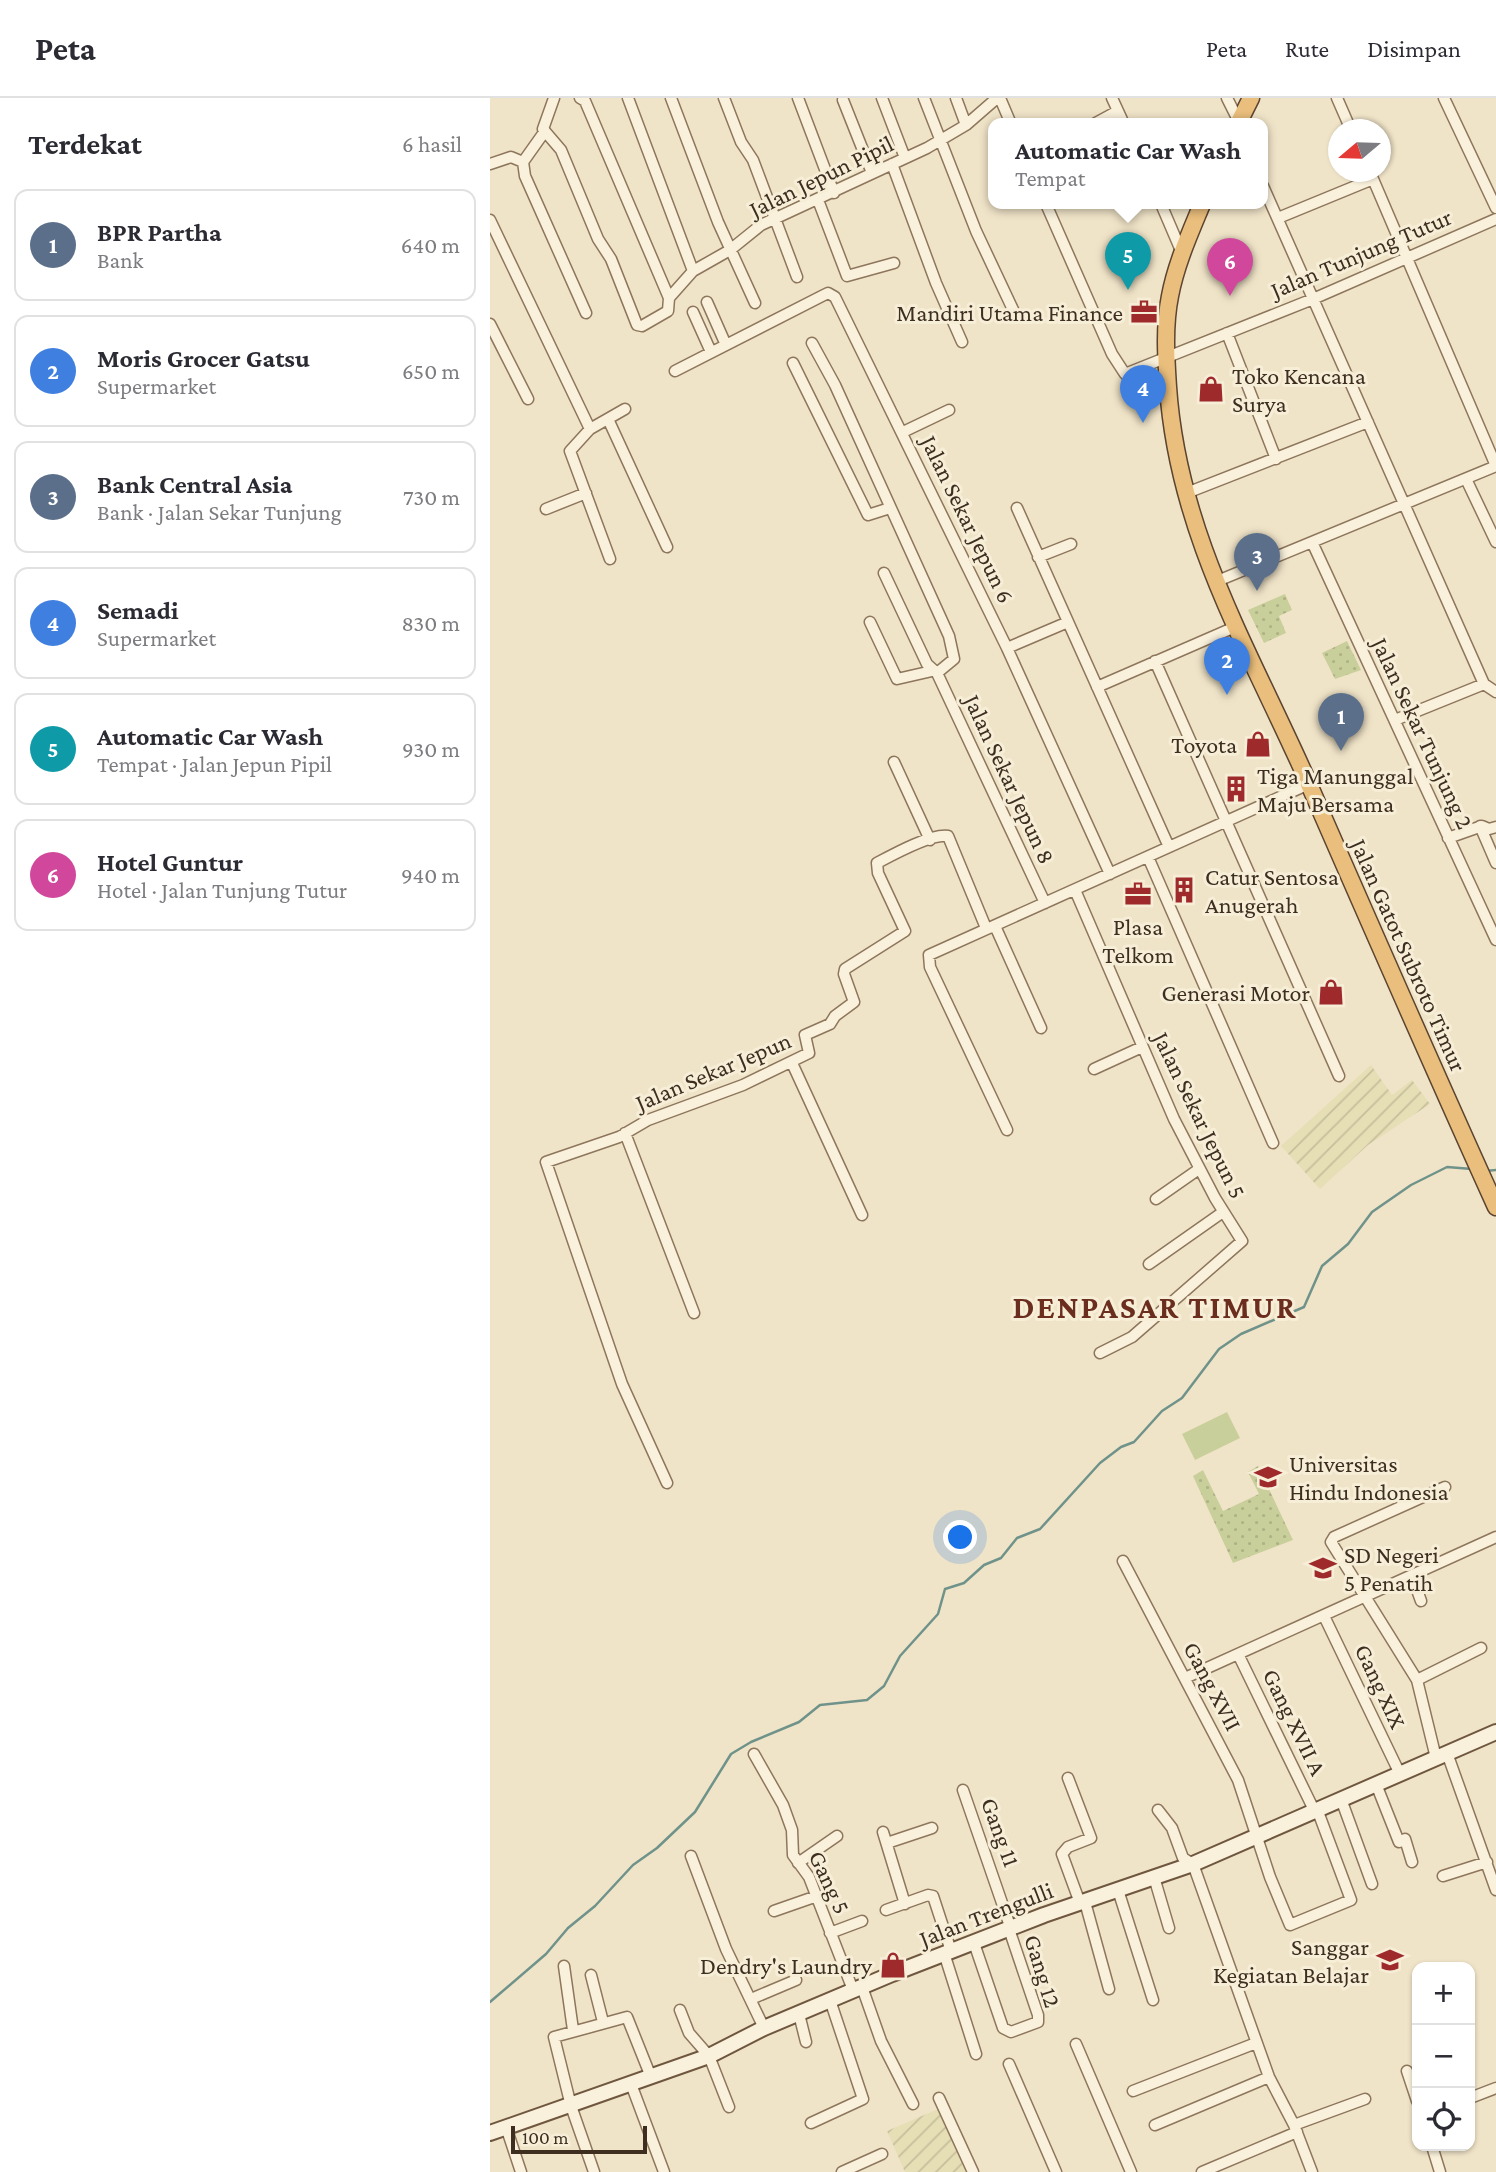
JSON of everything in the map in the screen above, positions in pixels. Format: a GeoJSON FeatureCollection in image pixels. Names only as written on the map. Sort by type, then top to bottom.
{"type":"FeatureCollection","features":[{"type":"Feature","properties":{"kind":"highway"},"geometry":{"type":"LineString","coordinates":[[1241,118],[1251,98]]}},
{"type":"Feature","properties":{"kind":"highway","name":"Jalan Gatot Subroto Timur"},"geometry":{"type":"LineString","coordinates":[[1200,209],[1182,253],[1166,316],[1166,358],[1172,434],[1184,495],[1215,582],[1309,784],[1496,1207]]}},
{"type":"Feature","properties":{"kind":"main road","name":"Jalan Trengulli"},"geometry":{"type":"LineString","coordinates":[[490,2133],[709,2056],[764,2028],[948,1952],[1193,1864],[1496,1731]]}},
{"type":"Feature","properties":{"kind":"street"},"geometry":{"type":"LineString","coordinates":[[554,98],[543,123],[545,131],[523,162],[525,176],[586,313]]}},
{"type":"Feature","properties":{"kind":"street"},"geometry":{"type":"LineString","coordinates":[[580,98],[585,101],[666,297],[669,298]]}},
{"type":"Feature","properties":{"kind":"street"},"geometry":{"type":"LineString","coordinates":[[628,98],[693,271]]}},
{"type":"Feature","properties":{"kind":"street"},"geometry":{"type":"LineString","coordinates":[[671,98],[730,250],[755,303]]}},
{"type":"Feature","properties":{"kind":"street"},"geometry":{"type":"LineString","coordinates":[[724,98],[741,142],[752,160],[797,277]]}},
{"type":"Feature","properties":{"kind":"street"},"geometry":{"type":"LineString","coordinates":[[798,98],[834,193]]}},
{"type":"Feature","properties":{"kind":"street"},"geometry":{"type":"LineString","coordinates":[[882,98],[905,158]]}},
{"type":"Feature","properties":{"kind":"street"},"geometry":{"type":"LineString","coordinates":[[924,98],[976,231],[1016,316]]}},
{"type":"Feature","properties":{"kind":"street"},"geometry":{"type":"LineString","coordinates":[[956,98],[967,125]]}},
{"type":"Feature","properties":{"kind":"street","name":"Jalan Jepun Pipil"},"geometry":{"type":"LineString","coordinates":[[545,131],[561,150],[598,239],[611,259],[637,326],[642,326],[668,311],[669,298],[693,271],[730,250],[773,219],[834,193],[940,141],[967,125],[998,98],[1008,118]]}},
{"type":"Feature","properties":{"kind":"street"},"geometry":{"type":"LineString","coordinates":[[1112,98],[1122,118]]}},
{"type":"Feature","properties":{"kind":"street"},"geometry":{"type":"LineString","coordinates":[[1227,98],[1237,118]]}},
{"type":"Feature","properties":{"kind":"street"},"geometry":{"type":"LineString","coordinates":[[1337,98],[1346,119]]}},
{"type":"Feature","properties":{"kind":"street"},"geometry":{"type":"LineString","coordinates":[[1444,98],[1496,208]]}},
{"type":"Feature","properties":{"kind":"street"},"geometry":{"type":"LineString","coordinates":[[843,100],[872,173]]}},
{"type":"Feature","properties":{"kind":"street"},"geometry":{"type":"LineString","coordinates":[[1105,118],[1118,111]]}},
{"type":"Feature","properties":{"kind":"street"},"geometry":{"type":"LineString","coordinates":[[490,164],[511,157],[523,162]]}},
{"type":"Feature","properties":{"kind":"street"},"geometry":{"type":"LineString","coordinates":[[892,164],[936,283],[962,342]]}},
{"type":"Feature","properties":{"kind":"street"},"geometry":{"type":"LineString","coordinates":[[1278,218],[1356,182]]}},
{"type":"Feature","properties":{"kind":"street"},"geometry":{"type":"LineString","coordinates":[[1215,582],[1496,466],[1374,182]]}},
{"type":"Feature","properties":{"kind":"street"},"geometry":{"type":"LineString","coordinates":[[1268,197],[1484,684],[1496,692]]}},
{"type":"Feature","properties":{"kind":"street"},"geometry":{"type":"LineString","coordinates":[[818,200],[847,276],[894,263]]}},
{"type":"Feature","properties":{"kind":"street"},"geometry":{"type":"LineString","coordinates":[[1048,209],[1120,369],[1125,374],[1132,374],[1166,358]]}},
{"type":"Feature","properties":{"kind":"street"},"geometry":{"type":"LineString","coordinates":[[1163,209],[1182,253]]}},
{"type":"Feature","properties":{"kind":"street","name":"Jalan Tunjung Tutur"},"geometry":{"type":"LineString","coordinates":[[1166,358],[1312,299],[1496,219]]}},
{"type":"Feature","properties":{"kind":"street"},"geometry":{"type":"LineString","coordinates":[[490,220],[590,429]]}},
{"type":"Feature","properties":{"kind":"street","name":"Jalan Sekar Jepun 6"},"geometry":{"type":"LineString","coordinates":[[675,370],[822,296],[831,294],[903,432],[1007,648],[1111,874]]}},
{"type":"Feature","properties":{"kind":"street"},"geometry":{"type":"LineString","coordinates":[[707,302],[726,345]]}},
{"type":"Feature","properties":{"kind":"street"},"geometry":{"type":"LineString","coordinates":[[693,312],[711,352]]}},
{"type":"Feature","properties":{"kind":"street"},"geometry":{"type":"LineString","coordinates":[[490,324],[528,399]]}},
{"type":"Feature","properties":{"kind":"street"},"geometry":{"type":"LineString","coordinates":[[1227,333],[1276,459]]}},
{"type":"Feature","properties":{"kind":"street"},"geometry":{"type":"LineString","coordinates":[[813,343],[953,647],[954,659],[935,672],[897,680],[870,622]]}},
{"type":"Feature","properties":{"kind":"street"},"geometry":{"type":"LineString","coordinates":[[793,363],[868,515],[890,508]]}},
{"type":"Feature","properties":{"kind":"street"},"geometry":{"type":"LineString","coordinates":[[610,559],[570,451],[590,429],[625,409]]}},
{"type":"Feature","properties":{"kind":"street"},"geometry":{"type":"LineString","coordinates":[[903,432],[949,410]]}},
{"type":"Feature","properties":{"kind":"street"},"geometry":{"type":"LineString","coordinates":[[608,419],[667,547]]}},
{"type":"Feature","properties":{"kind":"street"},"geometry":{"type":"LineString","coordinates":[[1184,495],[1368,422]]}},
{"type":"Feature","properties":{"kind":"street"},"geometry":{"type":"LineString","coordinates":[[1466,479],[1496,542]]}},
{"type":"Feature","properties":{"kind":"street"},"geometry":{"type":"LineString","coordinates":[[546,509],[586,494]]}},
{"type":"Feature","properties":{"kind":"street"},"geometry":{"type":"LineString","coordinates":[[1017,509],[1169,848]]}},
{"type":"Feature","properties":{"kind":"street","name":"Jalan Sekar Tunjung 2"},"geometry":{"type":"LineString","coordinates":[[1312,542],[1496,940]]}},
{"type":"Feature","properties":{"kind":"street"},"geometry":{"type":"LineString","coordinates":[[1038,557],[1072,544]]}},
{"type":"Feature","properties":{"kind":"street","name":"Jalan Sekar Jepun 8"},"geometry":{"type":"LineString","coordinates":[[884,573],[935,672],[1045,903]]}},
{"type":"Feature","properties":{"kind":"street"},"geometry":{"type":"LineString","coordinates":[[1007,648],[1068,622]]}},
{"type":"Feature","properties":{"kind":"street"},"geometry":{"type":"LineString","coordinates":[[1097,687],[1235,627]]}},
{"type":"Feature","properties":{"kind":"street"},"geometry":{"type":"LineString","coordinates":[[1155,661],[1339,1076]]}},
{"type":"Feature","properties":{"kind":"street"},"geometry":{"type":"LineString","coordinates":[[1395,720],[1484,684]]}},
{"type":"Feature","properties":{"kind":"street"},"geometry":{"type":"LineString","coordinates":[[894,762],[930,840],[948,836],[1041,1028]]}},
{"type":"Feature","properties":{"kind":"street"},"geometry":{"type":"LineString","coordinates":[[1007,1130],[927,960],[934,951],[1309,784]]}},
{"type":"Feature","properties":{"kind":"street"},"geometry":{"type":"LineString","coordinates":[[1448,838],[1480,826],[1496,827]]}},
{"type":"Feature","properties":{"kind":"street"},"geometry":{"type":"LineString","coordinates":[[1480,826],[1496,863]]}},
{"type":"Feature","properties":{"kind":"street","name":"Jalan Sekar Jepun"},"geometry":{"type":"LineString","coordinates":[[667,1483],[619,1375],[546,1162],[625,1133],[648,1120],[792,1063],[809,1053],[805,1035],[830,1024],[835,1016],[852,1005],[854,996],[844,974],[845,969],[905,932],[878,873],[877,863],[930,840]]}},
{"type":"Feature","properties":{"kind":"street"},"geometry":{"type":"LineString","coordinates":[[1147,857],[1273,1143]]}},
{"type":"Feature","properties":{"kind":"street","name":"Jalan Sekar Jepun 5"},"geometry":{"type":"LineString","coordinates":[[1075,890],[1142,1047],[1199,1169],[1242,1241],[1181,1291],[1132,1337],[1100,1353]]}},
{"type":"Feature","properties":{"kind":"street"},"geometry":{"type":"LineString","coordinates":[[1094,1069],[1142,1047]]}},
{"type":"Feature","properties":{"kind":"street"},"geometry":{"type":"LineString","coordinates":[[792,1063],[862,1215]]}},
{"type":"Feature","properties":{"kind":"street"},"geometry":{"type":"LineString","coordinates":[[625,1133],[694,1313]]}},
{"type":"Feature","properties":{"kind":"street"},"geometry":{"type":"LineString","coordinates":[[1156,1199],[1199,1169]]}},
{"type":"Feature","properties":{"kind":"street"},"geometry":{"type":"LineString","coordinates":[[1149,1264],[1223,1212]]}},
{"type":"Feature","properties":{"kind":"street"},"geometry":{"type":"LineString","coordinates":[[1445,1487],[1334,1537],[1333,1546],[1417,1680],[1441,1755],[1487,1862],[1496,1890]]}},
{"type":"Feature","properties":{"kind":"street"},"geometry":{"type":"LineString","coordinates":[[1185,1678],[1496,1537]]}},
{"type":"Feature","properties":{"kind":"street","name":"Gang XVII"},"geometry":{"type":"LineString","coordinates":[[1123,1561],[1238,1780],[1257,1835]]}},
{"type":"Feature","properties":{"kind":"street"},"geometry":{"type":"LineString","coordinates":[[1412,1576],[1421,1601]]}},
{"type":"Feature","properties":{"kind":"street","name":"Gang XIX"},"geometry":{"type":"LineString","coordinates":[[1324,1616],[1400,1774]]}},
{"type":"Feature","properties":{"kind":"street"},"geometry":{"type":"LineString","coordinates":[[1417,1680],[1481,1648]]}},
{"type":"Feature","properties":{"kind":"street","name":"Gang XVII A"},"geometry":{"type":"LineString","coordinates":[[1238,1654],[1316,1809],[1351,1900],[1290,1925],[1285,1918],[1257,1835]]}},
{"type":"Feature","properties":{"kind":"street","name":"Gang 5"},"geometry":{"type":"LineString","coordinates":[[754,1754],[783,1805],[798,1863],[817,1896],[830,1933],[914,2104]]}},
{"type":"Feature","properties":{"kind":"street"},"geometry":{"type":"LineString","coordinates":[[1068,1777],[1091,1838],[1068,1847],[1062,1854],[1082,1902],[1109,1989]]}},
{"type":"Feature","properties":{"kind":"street"},"geometry":{"type":"LineString","coordinates":[[1376,1783],[1399,1842],[1405,1839],[1412,1862]]}},
{"type":"Feature","properties":{"kind":"street","name":"Gang 11"},"geometry":{"type":"LineString","coordinates":[[963,1790],[1010,1929]]}},
{"type":"Feature","properties":{"kind":"street"},"geometry":{"type":"LineString","coordinates":[[1341,1799],[1372,1884]]}},
{"type":"Feature","properties":{"kind":"street"},"geometry":{"type":"LineString","coordinates":[[1158,1810],[1172,1828],[1183,1858],[1193,1864],[1269,2077],[1295,2129],[1312,2172]]}},
{"type":"Feature","properties":{"kind":"street"},"geometry":{"type":"LineString","coordinates":[[887,1843],[932,1828]]}},
{"type":"Feature","properties":{"kind":"street"},"geometry":{"type":"LineString","coordinates":[[883,1832],[905,1904]]}},
{"type":"Feature","properties":{"kind":"street"},"geometry":{"type":"LineString","coordinates":[[798,1863],[836,1836]]}},
{"type":"Feature","properties":{"kind":"street"},"geometry":{"type":"LineString","coordinates":[[691,1856],[726,1949],[764,2028]]}},
{"type":"Feature","properties":{"kind":"street"},"geometry":{"type":"LineString","coordinates":[[1443,1876],[1487,1862]]}},
{"type":"Feature","properties":{"kind":"street"},"geometry":{"type":"LineString","coordinates":[[1154,1877],[1169,1928]]}},
{"type":"Feature","properties":{"kind":"street"},"geometry":{"type":"LineString","coordinates":[[1118,1890],[1153,2000]]}},
{"type":"Feature","properties":{"kind":"street"},"geometry":{"type":"LineString","coordinates":[[886,1910],[928,1895],[933,1896],[976,2054]]}},
{"type":"Feature","properties":{"kind":"street"},"geometry":{"type":"LineString","coordinates":[[774,1911],[817,1896]]}},
{"type":"Feature","properties":{"kind":"street"},"geometry":{"type":"LineString","coordinates":[[830,1933],[862,1922]]}},
{"type":"Feature","properties":{"kind":"street","name":"Gang 12"},"geometry":{"type":"LineString","coordinates":[[974,1943],[1003,2028],[1011,2032],[1033,2026],[1038,2022],[1038,2015],[1010,1929]]}},
{"type":"Feature","properties":{"kind":"street"},"geometry":{"type":"LineString","coordinates":[[564,1966],[573,2031]]}},
{"type":"Feature","properties":{"kind":"street"},"geometry":{"type":"LineString","coordinates":[[592,1975],[603,2022]]}},
{"type":"Feature","properties":{"kind":"street"},"geometry":{"type":"LineString","coordinates":[[751,1999],[796,1980]]}},
{"type":"Feature","properties":{"kind":"street"},"geometry":{"type":"LineString","coordinates":[[811,2123],[863,2099],[830,2000]]}},
{"type":"Feature","properties":{"kind":"street"},"geometry":{"type":"LineString","coordinates":[[680,2010],[690,2033],[709,2056],[729,2107]]}},
{"type":"Feature","properties":{"kind":"street"},"geometry":{"type":"LineString","coordinates":[[799,2014],[806,2042]]}},
{"type":"Feature","properties":{"kind":"street"},"geometry":{"type":"LineString","coordinates":[[594,2172],[553,2042],[556,2035],[627,2017],[651,2077]]}},
{"type":"Feature","properties":{"kind":"street"},"geometry":{"type":"LineString","coordinates":[[1133,2091],[1256,2043]]}},
{"type":"Feature","properties":{"kind":"street"},"geometry":{"type":"LineString","coordinates":[[1076,2044],[1131,2172]]}},
{"type":"Feature","properties":{"kind":"street"},"geometry":{"type":"LineString","coordinates":[[1009,2064],[1056,2172]]}},
{"type":"Feature","properties":{"kind":"street"},"geometry":{"type":"LineString","coordinates":[[1407,2071],[1413,2088]]}},
{"type":"Feature","properties":{"kind":"street"},"geometry":{"type":"LineString","coordinates":[[1154,2125],[1269,2077]]}},
{"type":"Feature","properties":{"kind":"street"},"geometry":{"type":"LineString","coordinates":[[631,2084],[664,2172]]}},
{"type":"Feature","properties":{"kind":"street"},"geometry":{"type":"LineString","coordinates":[[1475,2096],[1496,2088]]}},
{"type":"Feature","properties":{"kind":"street"},"geometry":{"type":"LineString","coordinates":[[939,2098],[973,2172]]}},
{"type":"Feature","properties":{"kind":"street"},"geometry":{"type":"LineString","coordinates":[[1202,2172],[1365,2099]]}},
{"type":"Feature","properties":{"kind":"street"},"geometry":{"type":"LineString","coordinates":[[506,2127],[521,2172]]}},
{"type":"Feature","properties":{"kind":"street"},"geometry":{"type":"LineString","coordinates":[[1434,2151],[1440,2172]]}},
{"type":"Feature","properties":{"kind":"street"},"geometry":{"type":"LineString","coordinates":[[842,2172],[883,2154]]}},
{"type":"Feature","properties":{"kind":"shaded area"},"geometry":{"type":"Polygon","coordinates":[[[1371,1065],[1392,1095],[1412,1080],[1430,1104],[1368,1145],[1320,1189],[1281,1146],[1371,1065]]]}},
{"type":"Feature","properties":{"kind":"shaded area"},"geometry":{"type":"Polygon","coordinates":[[[938,2109],[966,2172],[905,2172],[887,2131],[938,2109]]]}},
{"type":"Feature","properties":{"kind":"green space"},"geometry":{"type":"Polygon","coordinates":[[[1285,594],[1292,610],[1279,616],[1286,633],[1264,643],[1248,610],[1285,594]]]}},
{"type":"Feature","properties":{"kind":"green space"},"geometry":{"type":"Polygon","coordinates":[[[1347,641],[1361,670],[1335,679],[1322,653],[1347,641]]]}},
{"type":"Feature","properties":{"kind":"green space"},"geometry":{"type":"Polygon","coordinates":[[[1227,1412],[1240,1438],[1195,1460],[1182,1434],[1227,1412]]]}},
{"type":"Feature","properties":{"kind":"green space"},"geometry":{"type":"Polygon","coordinates":[[[1258,1466],[1293,1540],[1233,1563],[1193,1476],[1203,1470],[1223,1511],[1259,1494],[1248,1472],[1258,1466]]]}},
{"type":"Feature","properties":{"kind":"waterway"},"geometry":{"type":"LineString","coordinates":[[490,2002],[546,1954],[568,1928],[595,1906],[633,1865],[657,1848],[695,1812],[731,1754],[751,1742],[799,1722],[820,1705],[867,1700],[884,1686],[900,1656],[938,1614],[945,1589],[964,1583],[984,1565],[1001,1558],[1017,1538],[1040,1529],[1100,1463],[1121,1447],[1134,1442],[1162,1411],[1182,1398],[1219,1349],[1241,1334],[1304,1307],[1322,1266],[1348,1244],[1372,1212],[1411,1185],[1447,1167],[1472,1169]]}},
{"type":"Feature","properties":{"kind":"waterway"},"geometry":{"type":"LineString","coordinates":[[1485,1171],[1496,1170]]}},
{"type":"Feature","properties":{"kind":"place","name":"Automatic Car Wash"},"geometry":{"type":"Point","coordinates":[1128,290]}},
{"type":"Feature","properties":{"kind":"place","name":"Hotel Guntur"},"geometry":{"type":"Point","coordinates":[1230,296]}},
{"type":"Feature","properties":{"kind":"place","name":"Mandiri Utama Finance"},"geometry":{"type":"Point","coordinates":[1144,312]}},
{"type":"Feature","properties":{"kind":"place","name":"Toko Kencana Surya"},"geometry":{"type":"Point","coordinates":[1211,389]}},
{"type":"Feature","properties":{"kind":"place","name":"Semadi"},"geometry":{"type":"Point","coordinates":[1143,423]}},
{"type":"Feature","properties":{"kind":"place","name":"Bank Central Asia"},"geometry":{"type":"Point","coordinates":[1257,591]}},
{"type":"Feature","properties":{"kind":"place","name":"Moris Grocer Gatsu"},"geometry":{"type":"Point","coordinates":[1227,695]}},
{"type":"Feature","properties":{"kind":"place","name":"Toyota"},"geometry":{"type":"Point","coordinates":[1258,744]}},
{"type":"Feature","properties":{"kind":"place","name":"BPR Partha"},"geometry":{"type":"Point","coordinates":[1341,751]}},
{"type":"Feature","properties":{"kind":"place","name":"Tiga Manunggal Maju Bersama"},"geometry":{"type":"Point","coordinates":[1236,789]}},
{"type":"Feature","properties":{"kind":"place","name":"Catur Sentosa Anugerah"},"geometry":{"type":"Point","coordinates":[1184,890]}},
{"type":"Feature","properties":{"kind":"place","name":"Plasa Telkom"},"geometry":{"type":"Point","coordinates":[1138,894]}},
{"type":"Feature","properties":{"kind":"place","name":"Generasi Motor"},"geometry":{"type":"Point","coordinates":[1331,992]}},
{"type":"Feature","properties":{"kind":"place","name":"Universitas Hindu Indonesia"},"geometry":{"type":"Point","coordinates":[1268,1477]}},
{"type":"Feature","properties":{"kind":"place","name":"SD Negeri 5 Penatih"},"geometry":{"type":"Point","coordinates":[1323,1568]}},
{"type":"Feature","properties":{"kind":"place","name":"Sanggar Kegiatan Belajar"},"geometry":{"type":"Point","coordinates":[1390,1960]}},
{"type":"Feature","properties":{"kind":"place","name":"Dendry's Laundry"},"geometry":{"type":"Point","coordinates":[893,1965]}},
{"type":"Feature","properties":{"kind":"district","name":"DENPASAR TIMUR"},"geometry":{"type":"Point","coordinates":[1155,1307]}}]}
